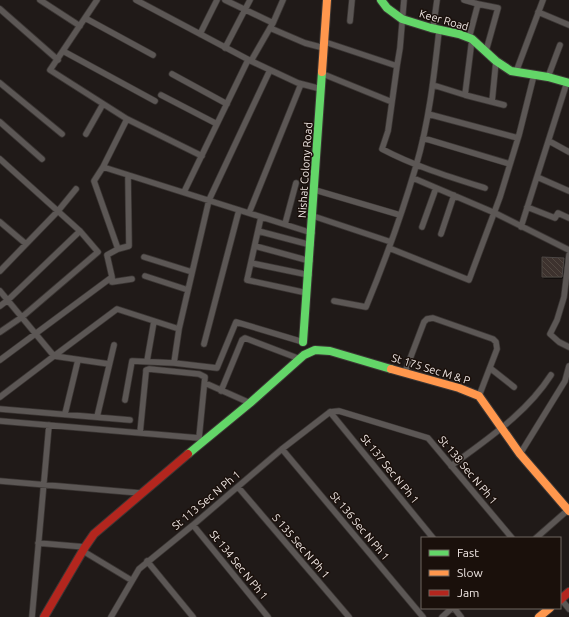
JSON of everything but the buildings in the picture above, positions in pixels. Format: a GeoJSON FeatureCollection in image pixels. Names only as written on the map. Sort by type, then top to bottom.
{"type":"FeatureCollection","features":[{"type":"Feature","properties":{"kind":"street"},"geometry":{"type":"LineString","coordinates":[[40,0],[80,26]]}},
{"type":"Feature","properties":{"kind":"street"},"geometry":{"type":"LineString","coordinates":[[96,0],[50,70],[127,119],[202,156]]}},
{"type":"Feature","properties":{"kind":"street"},"geometry":{"type":"LineString","coordinates":[[136,0],[250,61],[301,84],[322,89]]}},
{"type":"Feature","properties":{"kind":"street"},"geometry":{"type":"LineString","coordinates":[[200,34],[217,0]]}},
{"type":"Feature","properties":{"kind":"street"},"geometry":{"type":"LineString","coordinates":[[226,0],[245,9],[271,26],[305,43],[324,45],[397,66]]}},
{"type":"Feature","properties":{"kind":"street"},"geometry":{"type":"LineString","coordinates":[[225,48],[250,0]]}},
{"type":"Feature","properties":{"kind":"street"},"geometry":{"type":"LineString","coordinates":[[184,192],[227,104],[271,26],[283,0]]}},
{"type":"Feature","properties":{"kind":"street","name":"Nishat Colony Road"},"geometry":{"type":"LineString","coordinates":[[303,342],[310,261],[327,0]]}},
{"type":"Feature","properties":{"kind":"street"},"geometry":{"type":"LineString","coordinates":[[350,22],[352,0]]}},
{"type":"Feature","properties":{"kind":"street"},"geometry":{"type":"LineString","coordinates":[[404,0],[400,48],[388,131],[382,149],[400,159],[485,188]]}},
{"type":"Feature","properties":{"kind":"street"},"geometry":{"type":"LineString","coordinates":[[334,301],[366,307],[389,248],[413,178],[423,138],[433,85],[437,0]]}},
{"type":"Feature","properties":{"kind":"street"},"geometry":{"type":"LineString","coordinates":[[464,0],[498,8],[486,51]]}},
{"type":"Feature","properties":{"kind":"street"},"geometry":{"type":"LineString","coordinates":[[516,72],[542,0]]}},
{"type":"Feature","properties":{"kind":"street","name":"Keer Road"},"geometry":{"type":"LineString","coordinates":[[382,1],[391,11],[402,19],[436,30],[450,32],[470,38],[507,69],[516,72],[548,76],[568,83]]}},
{"type":"Feature","properties":{"kind":"street"},"geometry":{"type":"LineString","coordinates":[[465,95],[470,38],[478,4]]}},
{"type":"Feature","properties":{"kind":"street"},"geometry":{"type":"LineString","coordinates":[[0,9],[58,60]]}},
{"type":"Feature","properties":{"kind":"street"},"geometry":{"type":"LineString","coordinates":[[538,12],[569,25]]}},
{"type":"Feature","properties":{"kind":"street"},"geometry":{"type":"LineString","coordinates":[[85,18],[153,55]]}},
{"type":"Feature","properties":{"kind":"street"},"geometry":{"type":"LineString","coordinates":[[548,76],[560,45]]}},
{"type":"Feature","properties":{"kind":"street"},"geometry":{"type":"LineString","coordinates":[[63,51],[155,100]]}},
{"type":"Feature","properties":{"kind":"street"},"geometry":{"type":"LineString","coordinates":[[492,102],[496,61]]}},
{"type":"Feature","properties":{"kind":"street"},"geometry":{"type":"LineString","coordinates":[[174,362],[179,329],[209,200],[270,70]]}},
{"type":"Feature","properties":{"kind":"street"},"geometry":{"type":"LineString","coordinates":[[172,74],[227,104]]}},
{"type":"Feature","properties":{"kind":"street"},"geometry":{"type":"LineString","coordinates":[[322,74],[392,102]]}},
{"type":"Feature","properties":{"kind":"street"},"geometry":{"type":"LineString","coordinates":[[389,248],[469,280],[494,213],[510,164],[534,74]]}},
{"type":"Feature","properties":{"kind":"street"},"geometry":{"type":"LineString","coordinates":[[0,83],[62,134]]}},
{"type":"Feature","properties":{"kind":"street"},"geometry":{"type":"LineString","coordinates":[[521,226],[568,83]]}},
{"type":"Feature","properties":{"kind":"street"},"geometry":{"type":"LineString","coordinates":[[250,213],[301,84]]}},
{"type":"Feature","properties":{"kind":"street"},"geometry":{"type":"LineString","coordinates":[[433,85],[504,105]]}},
{"type":"Feature","properties":{"kind":"street"},"geometry":{"type":"LineString","coordinates":[[161,95],[217,124]]}},
{"type":"Feature","properties":{"kind":"street"},"geometry":{"type":"LineString","coordinates":[[86,134],[103,104]]}},
{"type":"Feature","properties":{"kind":"street"},"geometry":{"type":"LineString","coordinates":[[428,114],[518,138]]}},
{"type":"Feature","properties":{"kind":"street"},"geometry":{"type":"LineString","coordinates":[[118,249],[94,181],[104,167],[127,119]]}},
{"type":"Feature","properties":{"kind":"street"},"geometry":{"type":"LineString","coordinates":[[0,122],[42,159]]}},
{"type":"Feature","properties":{"kind":"street"},"geometry":{"type":"LineString","coordinates":[[423,138],[510,164]]}},
{"type":"Feature","properties":{"kind":"street"},"geometry":{"type":"LineString","coordinates":[[549,141],[569,152]]}},
{"type":"Feature","properties":{"kind":"street"},"geometry":{"type":"LineString","coordinates":[[0,159],[80,230],[98,252],[22,317],[0,332]]}},
{"type":"Feature","properties":{"kind":"street"},"geometry":{"type":"LineString","coordinates":[[104,167],[312,232]]}},
{"type":"Feature","properties":{"kind":"street"},"geometry":{"type":"LineString","coordinates":[[128,175],[129,246],[118,249],[107,256],[112,282],[132,279]]}},
{"type":"Feature","properties":{"kind":"street"},"geometry":{"type":"LineString","coordinates":[[537,177],[569,191]]}},
{"type":"Feature","properties":{"kind":"street"},"geometry":{"type":"LineString","coordinates":[[413,178],[494,213],[569,250]]}},
{"type":"Feature","properties":{"kind":"street"},"geometry":{"type":"LineString","coordinates":[[285,224],[296,183]]}},
{"type":"Feature","properties":{"kind":"street"},"geometry":{"type":"LineString","coordinates":[[422,226],[436,188]]}},
{"type":"Feature","properties":{"kind":"street"},"geometry":{"type":"LineString","coordinates":[[0,270],[58,210],[76,189]]}},
{"type":"Feature","properties":{"kind":"street"},"geometry":{"type":"LineString","coordinates":[[314,190],[400,215]]}},
{"type":"Feature","properties":{"kind":"street"},"geometry":{"type":"LineString","coordinates":[[441,234],[454,195]]}},
{"type":"Feature","properties":{"kind":"street"},"geometry":{"type":"LineString","coordinates":[[527,207],[555,218],[558,213],[569,218]]}},
{"type":"Feature","properties":{"kind":"street"},"geometry":{"type":"LineString","coordinates":[[204,344],[239,210]]}},
{"type":"Feature","properties":{"kind":"street"},"geometry":{"type":"LineString","coordinates":[[313,216],[391,242]]}},
{"type":"Feature","properties":{"kind":"street"},"geometry":{"type":"LineString","coordinates":[[261,217],[247,280],[307,293]]}},
{"type":"Feature","properties":{"kind":"street"},"geometry":{"type":"LineString","coordinates":[[0,222],[26,244]]}},
{"type":"Feature","properties":{"kind":"street"},"geometry":{"type":"LineString","coordinates":[[0,306],[80,230]]}},
{"type":"Feature","properties":{"kind":"street"},"geometry":{"type":"LineString","coordinates":[[258,231],[311,246]]}},
{"type":"Feature","properties":{"kind":"street"},"geometry":{"type":"LineString","coordinates":[[255,246],[310,261]]}},
{"type":"Feature","properties":{"kind":"street"},"geometry":{"type":"LineString","coordinates":[[569,255],[564,296],[557,320],[550,334],[559,342],[569,347]]}},
{"type":"Feature","properties":{"kind":"street"},"geometry":{"type":"LineString","coordinates":[[144,257],[192,272]]}},
{"type":"Feature","properties":{"kind":"street"},"geometry":{"type":"LineString","coordinates":[[251,263],[309,275]]}},
{"type":"Feature","properties":{"kind":"street"},"geometry":{"type":"LineString","coordinates":[[145,276],[188,290]]}},
{"type":"Feature","properties":{"kind":"street"},"geometry":{"type":"LineString","coordinates":[[0,360],[112,277]]}},
{"type":"Feature","properties":{"kind":"street"},"geometry":{"type":"LineString","coordinates":[[0,291],[54,356],[109,364]]}},
{"type":"Feature","properties":{"kind":"street"},"geometry":{"type":"LineString","coordinates":[[0,397],[117,309],[179,329]]}},
{"type":"Feature","properties":{"kind":"street"},"geometry":{"type":"LineString","coordinates":[[405,372],[424,322],[430,318],[494,339],[496,342],[497,348],[479,396]]}},
{"type":"Feature","properties":{"kind":"street"},"geometry":{"type":"LineString","coordinates":[[148,361],[154,320]]}},
{"type":"Feature","properties":{"kind":"street"},"geometry":{"type":"LineString","coordinates":[[125,400],[132,361],[174,362],[217,368],[236,322],[303,342]]}},
{"type":"Feature","properties":{"kind":"street"},"geometry":{"type":"LineString","coordinates":[[221,391],[242,340],[245,338],[302,357]]}},
{"type":"Feature","properties":{"kind":"street"},"geometry":{"type":"LineString","coordinates":[[97,417],[114,344]]}},
{"type":"Feature","properties":{"kind":"street","name":"St 175 Sec M & P"},"geometry":{"type":"LineString","coordinates":[[302,357],[315,350],[330,351],[459,388],[479,396],[520,454],[569,510]]}},
{"type":"Feature","properties":{"kind":"street"},"geometry":{"type":"LineString","coordinates":[[44,617],[94,534],[202,439],[250,403],[302,357]]}},
{"type":"Feature","properties":{"kind":"street"},"geometry":{"type":"LineString","coordinates":[[65,414],[78,360]]}},
{"type":"Feature","properties":{"kind":"street"},"geometry":{"type":"LineString","coordinates":[[520,454],[565,381],[569,366]]}},
{"type":"Feature","properties":{"kind":"street"},"geometry":{"type":"LineString","coordinates":[[490,368],[514,387]]}},
{"type":"Feature","properties":{"kind":"street"},"geometry":{"type":"LineString","coordinates":[[140,433],[146,370],[149,369],[199,374],[205,377],[202,439]]}},
{"type":"Feature","properties":{"kind":"street"},"geometry":{"type":"LineString","coordinates":[[450,466],[501,428],[527,405],[541,390],[551,375]]}},
{"type":"Feature","properties":{"kind":"street"},"geometry":{"type":"LineString","coordinates":[[205,383],[250,403]]}},
{"type":"Feature","properties":{"kind":"street"},"geometry":{"type":"LineString","coordinates":[[0,409],[130,420]]}},
{"type":"Feature","properties":{"kind":"street","name":"St 138 Sec N Ph 1"},"geometry":{"type":"LineString","coordinates":[[330,412],[339,411],[428,438],[511,537]]}},
{"type":"Feature","properties":{"kind":"street","name":"St 113 Sec N Ph 1"},"geometry":{"type":"LineString","coordinates":[[112,616],[139,568],[194,525],[282,449],[330,412]]}},
{"type":"Feature","properties":{"kind":"street","name":"St 137 Sec N Ph 1"},"geometry":{"type":"LineString","coordinates":[[330,412],[432,537]]}},
{"type":"Feature","properties":{"kind":"street"},"geometry":{"type":"LineString","coordinates":[[0,421],[202,439]]}},
{"type":"Feature","properties":{"kind":"street"},"geometry":{"type":"LineString","coordinates":[[32,617],[49,425]]}},
{"type":"Feature","properties":{"kind":"street","name":"St 136 Sec N Ph 1"},"geometry":{"type":"LineString","coordinates":[[282,449],[423,617]]}},
{"type":"Feature","properties":{"kind":"street"},"geometry":{"type":"LineString","coordinates":[[0,481],[140,493]]}},
{"type":"Feature","properties":{"kind":"street","name":"S 135 Sec N Ph 1"},"geometry":{"type":"LineString","coordinates":[[238,487],[349,617]]}},
{"type":"Feature","properties":{"kind":"street"},"geometry":{"type":"LineString","coordinates":[[537,537],[569,510]]}},
{"type":"Feature","properties":{"kind":"street","name":"St 134 Sec N Ph 1"},"geometry":{"type":"LineString","coordinates":[[194,525],[268,617]]}},
{"type":"Feature","properties":{"kind":"street"},"geometry":{"type":"LineString","coordinates":[[38,543],[84,549],[131,580]]}},
{"type":"Feature","properties":{"kind":"street"},"geometry":{"type":"LineString","coordinates":[[147,561],[193,617]]}},
{"type":"Feature","properties":{"kind":"street"},"geometry":{"type":"LineString","coordinates":[[561,598],[569,592]]}},
{"type":"Feature","properties":{"kind":"street"},"geometry":{"type":"LineString","coordinates":[[561,600],[569,609]]}},
{"type":"Feature","properties":{"kind":"street"},"geometry":{"type":"LineString","coordinates":[[442,617],[452,609]]}},
{"type":"Feature","properties":{"kind":"street"},"geometry":{"type":"LineString","coordinates":[[454,609],[461,617]]}},
{"type":"Feature","properties":{"kind":"street"},"geometry":{"type":"LineString","coordinates":[[539,617],[549,609]]}},
{"type":"Feature","properties":{"kind":"traffic: fast"},"geometry":{"type":"LineString","coordinates":[[381,0],[387,8],[402,19],[431,28],[459,34],[472,39],[496,61],[511,71],[548,77],[569,83]]}},
{"type":"Feature","properties":{"kind":"traffic: fast"},"geometry":{"type":"LineString","coordinates":[[303,342],[322,72]]}},
{"type":"Feature","properties":{"kind":"traffic: fast"},"geometry":{"type":"LineString","coordinates":[[188,454],[250,403],[304,355],[315,350],[330,351],[391,369]]}},
{"type":"Feature","properties":{"kind":"traffic: slow"},"geometry":{"type":"LineString","coordinates":[[322,72],[327,0]]}},
{"type":"Feature","properties":{"kind":"traffic: slow"},"geometry":{"type":"LineString","coordinates":[[391,369],[459,388],[479,396],[520,454],[569,511]]}},
{"type":"Feature","properties":{"kind":"traffic: slow"},"geometry":{"type":"LineString","coordinates":[[539,617],[549,609]]}},
{"type":"Feature","properties":{"kind":"traffic: jam"},"geometry":{"type":"LineString","coordinates":[[44,617],[94,534],[188,454]]}},
{"type":"Feature","properties":{"kind":"traffic: jam"},"geometry":{"type":"LineString","coordinates":[[561,599],[569,592]]}}]}
